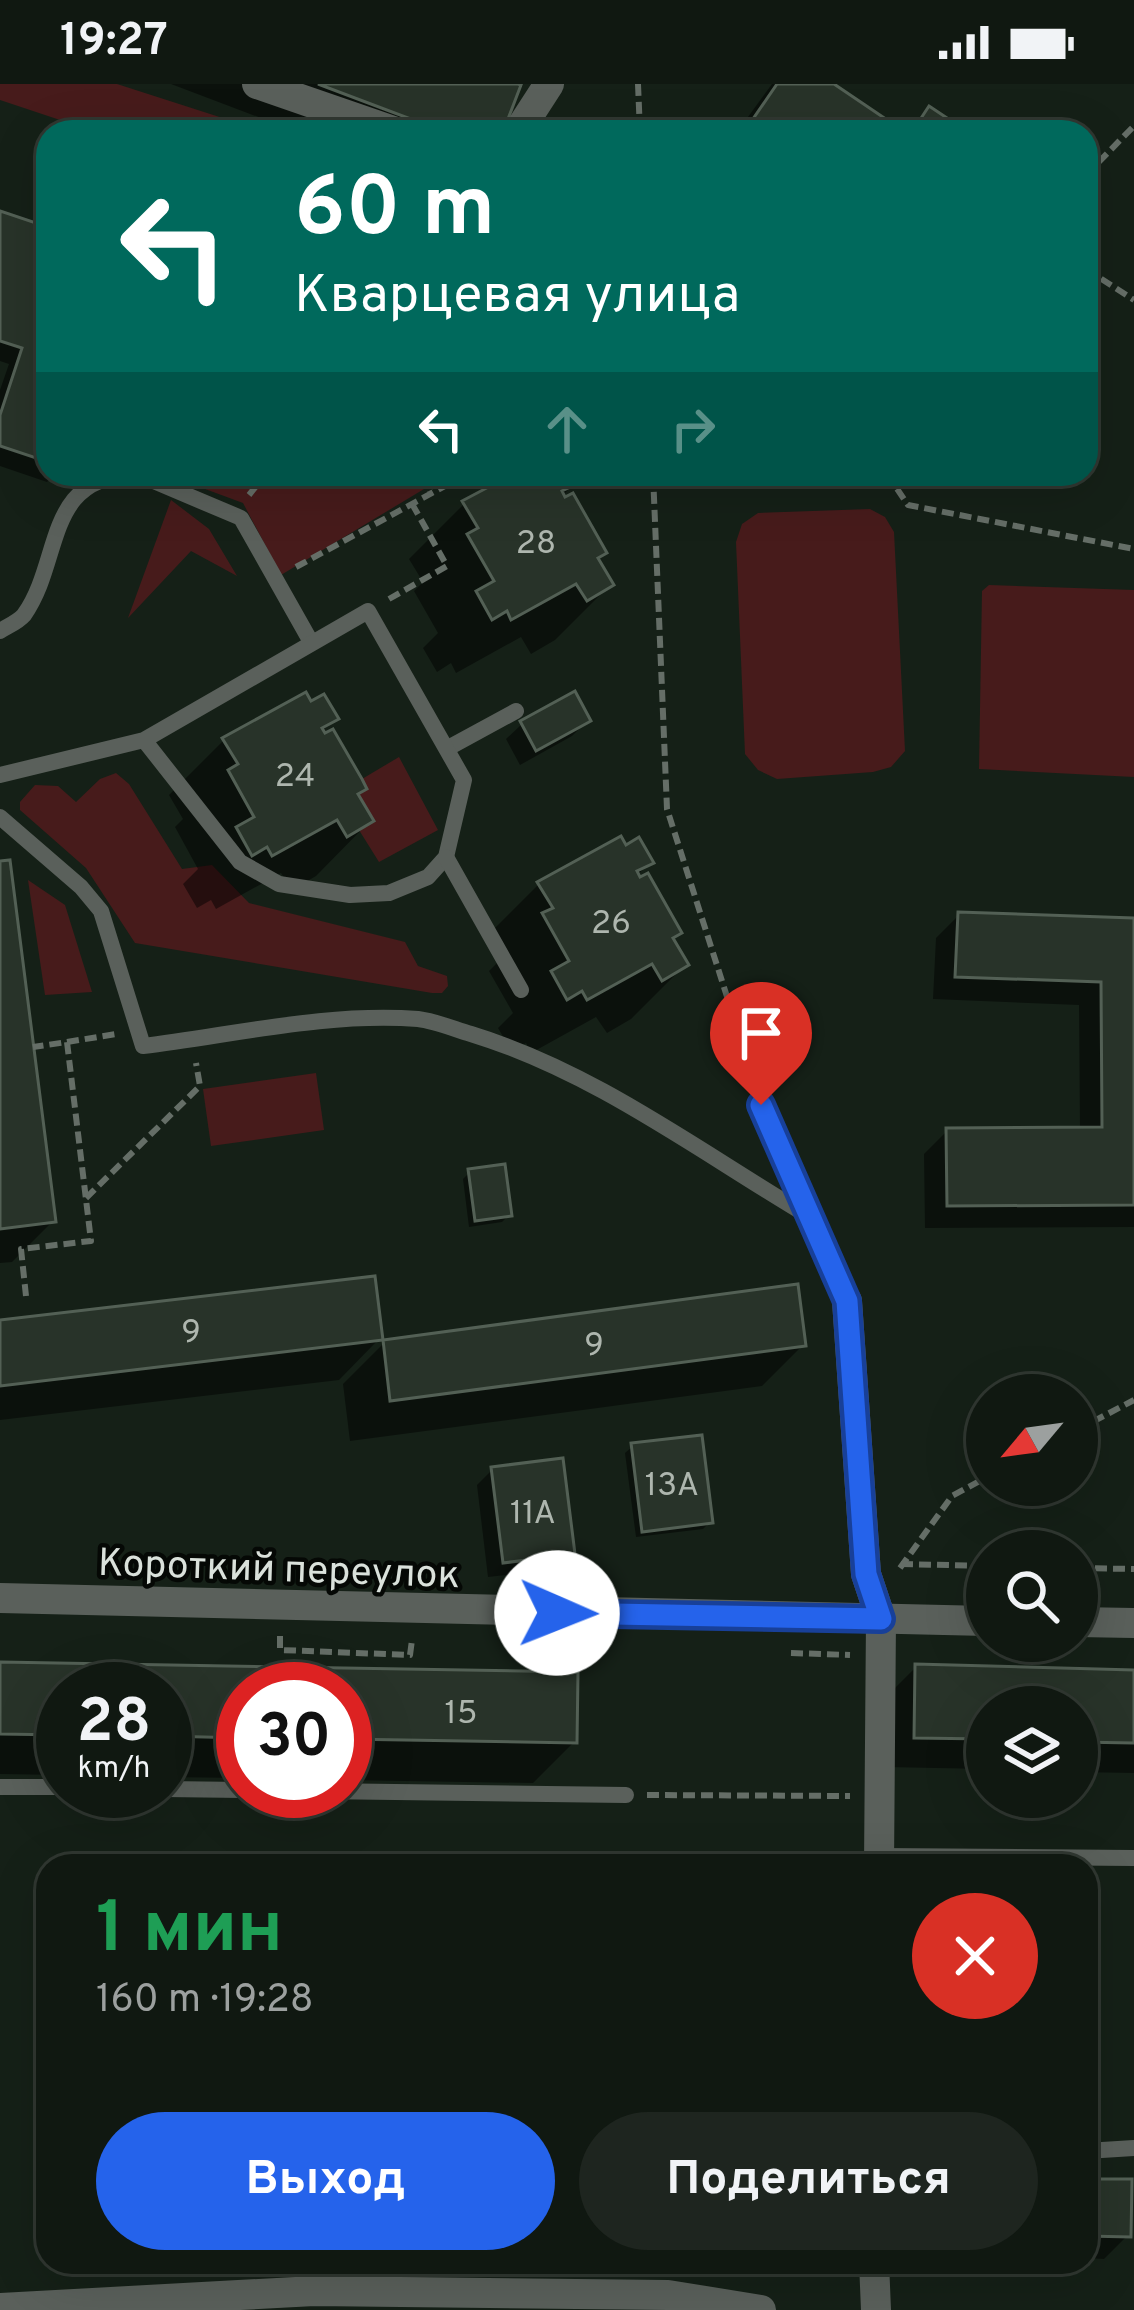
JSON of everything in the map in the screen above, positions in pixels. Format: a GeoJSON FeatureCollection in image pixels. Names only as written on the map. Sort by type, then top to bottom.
{"type":"FeatureCollection","features":[{"type":"Feature","properties":{"kind":"street"},"geometry":{"type":"LineString","coordinates":[[256,84],[361,120]]}},
{"type":"Feature","properties":{"kind":"street"},"geometry":{"type":"LineString","coordinates":[[526,120],[549,84]]}},
{"type":"Feature","properties":{"kind":"street"},"geometry":{"type":"LineString","coordinates":[[847,1301],[866,1574],[881,1619],[879,1854]]}},
{"type":"Feature","properties":{"kind":"street","name":"Короткий переулок"},"geometry":{"type":"LineString","coordinates":[[0,1598],[966,1621]]}},
{"type":"Feature","properties":{"kind":"street"},"geometry":{"type":"LineString","coordinates":[[1098,1622],[1134,1623]]}},
{"type":"Feature","properties":{"kind":"street"},"geometry":{"type":"LineString","coordinates":[[874,2274],[876,2310]]}},
{"type":"Feature","properties":{"kind":"street"},"geometry":{"type":"LineString","coordinates":[[0,2308],[314,2291],[527,2302],[668,2295],[761,2310]]}},
{"type":"Feature","properties":{"kind":"lane"},"geometry":{"type":"LineString","coordinates":[[0,631],[26,612],[68,505],[92,486]]}},
{"type":"Feature","properties":{"kind":"lane"},"geometry":{"type":"LineString","coordinates":[[165,486],[241,518],[311,642]]}},
{"type":"Feature","properties":{"kind":"lane"},"geometry":{"type":"LineString","coordinates":[[0,775],[144,740],[368,611],[464,781],[446,857],[428,877],[388,893],[350,895],[279,884],[240,862],[144,740]]}},
{"type":"Feature","properties":{"kind":"lane"},"geometry":{"type":"LineString","coordinates":[[448,748],[516,711]]}},
{"type":"Feature","properties":{"kind":"lane"},"geometry":{"type":"LineString","coordinates":[[0,818],[82,887],[101,911],[143,1046],[347,1020],[422,1019],[502,1044],[579,1079],[660,1123],[810,1217]]}},
{"type":"Feature","properties":{"kind":"lane"},"geometry":{"type":"LineString","coordinates":[[446,857],[521,991]]}},
{"type":"Feature","properties":{"kind":"lane"},"geometry":{"type":"LineString","coordinates":[[761,1105],[847,1301]]}},
{"type":"Feature","properties":{"kind":"lane"},"geometry":{"type":"LineString","coordinates":[[0,1786],[36,1787]]}},
{"type":"Feature","properties":{"kind":"lane"},"geometry":{"type":"LineString","coordinates":[[372,1792],[626,1795]]}},
{"type":"Feature","properties":{"kind":"lane"},"geometry":{"type":"LineString","coordinates":[[1098,1859],[1134,1858]]}},
{"type":"Feature","properties":{"kind":"lane"},"geometry":{"type":"LineString","coordinates":[[1098,2150],[1134,2148]]}},
{"type":"Feature","properties":{"kind":"path"},"geometry":{"type":"LineString","coordinates":[[638,84],[640,120]]}},
{"type":"Feature","properties":{"kind":"path"},"geometry":{"type":"LineString","coordinates":[[1098,163],[1134,126]]}},
{"type":"Feature","properties":{"kind":"path"},"geometry":{"type":"LineString","coordinates":[[1098,277],[1134,300]]}},
{"type":"Feature","properties":{"kind":"path"},"geometry":{"type":"LineString","coordinates":[[243,503],[256,486]]}},
{"type":"Feature","properties":{"kind":"path"},"geometry":{"type":"LineString","coordinates":[[428,486],[430,491]]}},
{"type":"Feature","properties":{"kind":"path"},"geometry":{"type":"LineString","coordinates":[[276,578],[441,486]]}},
{"type":"Feature","properties":{"kind":"path"},"geometry":{"type":"LineString","coordinates":[[654,486],[667,809],[761,1105]]}},
{"type":"Feature","properties":{"kind":"path"},"geometry":{"type":"LineString","coordinates":[[895,486],[908,505],[1134,549]]}},
{"type":"Feature","properties":{"kind":"path"},"geometry":{"type":"LineString","coordinates":[[368,611],[447,566],[411,502]]}},
{"type":"Feature","properties":{"kind":"path"},"geometry":{"type":"LineString","coordinates":[[33,1047],[139,1030]]}},
{"type":"Feature","properties":{"kind":"path"},"geometry":{"type":"LineString","coordinates":[[26,1296],[21,1249],[91,1241],[67,1042]]}},
{"type":"Feature","properties":{"kind":"path"},"geometry":{"type":"LineString","coordinates":[[86,1198],[200,1086]]}},
{"type":"Feature","properties":{"kind":"path"},"geometry":{"type":"LineString","coordinates":[[1098,1419],[1134,1400]]}},
{"type":"Feature","properties":{"kind":"path"},"geometry":{"type":"LineString","coordinates":[[881,1619],[901,1564],[952,1496],[966,1489]]}},
{"type":"Feature","properties":{"kind":"path"},"geometry":{"type":"LineString","coordinates":[[901,1564],[966,1565]]}},
{"type":"Feature","properties":{"kind":"path"},"geometry":{"type":"LineString","coordinates":[[916,1564],[916,1577]]}},
{"type":"Feature","properties":{"kind":"path"},"geometry":{"type":"LineString","coordinates":[[1098,1568],[1134,1569]]}},
{"type":"Feature","properties":{"kind":"path"},"geometry":{"type":"LineString","coordinates":[[281,1627],[280,1650],[410,1655],[411,1640]]}},
{"type":"Feature","properties":{"kind":"path"},"geometry":{"type":"LineString","coordinates":[[789,1653],[860,1655]]}},
{"type":"Feature","properties":{"kind":"path"},"geometry":{"type":"LineString","coordinates":[[626,1795],[877,1796]]}},
{"type":"Feature","properties":{"kind":"shaded area"},"geometry":{"type":"Polygon","coordinates":[[[0,84],[117,84],[229,120],[60,120],[0,100],[0,84]]]}},
{"type":"Feature","properties":{"kind":"shaded area"},"geometry":{"type":"Polygon","coordinates":[[[197,486],[429,486],[281,575],[243,503],[197,486]]]}},
{"type":"Feature","properties":{"kind":"shaded area"},"geometry":{"type":"Polygon","coordinates":[[[171,500],[209,529],[237,576],[191,551],[128,618],[171,500]]]}},
{"type":"Feature","properties":{"kind":"shaded area"},"geometry":{"type":"Polygon","coordinates":[[[870,509],[885,517],[894,532],[905,751],[891,767],[873,772],[777,779],[758,770],[745,754],[736,542],[742,524],[758,513],[870,509]]]}},
{"type":"Feature","properties":{"kind":"shaded area"},"geometry":{"type":"Polygon","coordinates":[[[989,585],[1134,590],[1134,777],[979,769],[982,591],[989,585]]]}},
{"type":"Feature","properties":{"kind":"shaded area"},"geometry":{"type":"Polygon","coordinates":[[[399,757],[438,830],[379,862],[359,830],[374,821],[358,794],[367,789],[362,779],[399,757]]]}},
{"type":"Feature","properties":{"kind":"shaded area"},"geometry":{"type":"Polygon","coordinates":[[[116,773],[129,784],[182,869],[212,865],[249,903],[405,942],[418,966],[447,976],[448,986],[442,993],[432,993],[135,943],[86,868],[20,810],[20,802],[35,785],[58,786],[76,802],[100,779],[116,773]]]}},
{"type":"Feature","properties":{"kind":"shaded area"},"geometry":{"type":"Polygon","coordinates":[[[28,880],[65,905],[92,992],[45,995],[28,880]]]}},
{"type":"Feature","properties":{"kind":"shaded area"},"geometry":{"type":"Polygon","coordinates":[[[316,1073],[324,1130],[211,1146],[203,1089],[316,1073]]]}},
{"type":"Feature","properties":{"kind":"building"},"geometry":{"type":"Polygon","coordinates":[[[318,84],[521,85],[508,120],[413,120],[318,84]]]}},
{"type":"Feature","properties":{"kind":"building"},"geometry":{"type":"Polygon","coordinates":[[[777,84],[834,84],[887,120],[752,120],[777,84]]]}},
{"type":"Feature","properties":{"kind":"building"},"geometry":{"type":"Polygon","coordinates":[[[929,106],[950,120],[920,120],[929,106]]]}},
{"type":"Feature","properties":{"kind":"building"},"geometry":{"type":"Polygon","coordinates":[[[0,211],[36,223],[36,458],[0,446],[0,415],[22,348],[0,341],[0,211]]]}},
{"type":"Feature","properties":{"kind":"building"},"geometry":{"type":"Polygon","coordinates":[[[490,486],[573,486],[562,491],[565,497],[573,493],[607,553],[598,558],[614,585],[587,601],[576,584],[511,620],[507,611],[492,620],[476,591],[494,581],[467,534],[478,528],[462,501],[490,486]]]}},
{"type":"Feature","properties":{"kind":"building"},"geometry":{"type":"Polygon","coordinates":[[[575,691],[591,721],[536,751],[520,721],[575,691]]]}},
{"type":"Feature","properties":{"kind":"building"},"geometry":{"type":"Polygon","coordinates":[[[306,692],[311,701],[324,694],[339,719],[322,728],[325,733],[333,729],[362,779],[367,789],[358,794],[374,821],[347,837],[337,820],[272,856],[267,847],[252,856],[236,827],[254,817],[228,770],[238,764],[222,738],[306,692]]]}},
{"type":"Feature","properties":{"kind":"building"},"geometry":{"type":"Polygon","coordinates":[[[621,836],[626,845],[639,837],[654,863],[637,871],[640,877],[648,873],[682,933],[673,938],[689,965],[662,981],[652,964],[587,1000],[582,991],[567,1000],[551,971],[569,961],[542,913],[553,908],[537,882],[621,836]]]}},
{"type":"Feature","properties":{"kind":"building"},"geometry":{"type":"Polygon","coordinates":[[[10,860],[56,1222],[0,1229],[0,861],[10,860]]]}},
{"type":"Feature","properties":{"kind":"building"},"geometry":{"type":"Polygon","coordinates":[[[958,912],[1134,918],[1134,1205],[947,1206],[946,1128],[1102,1127],[1101,982],[955,977],[958,912]]]}},
{"type":"Feature","properties":{"kind":"building"},"geometry":{"type":"Polygon","coordinates":[[[505,1164],[512,1216],[475,1221],[468,1169],[505,1164]]]}},
{"type":"Feature","properties":{"kind":"building"},"geometry":{"type":"Polygon","coordinates":[[[375,1276],[383,1340],[0,1386],[0,1320],[375,1276]]]}},
{"type":"Feature","properties":{"kind":"building"},"geometry":{"type":"Polygon","coordinates":[[[798,1284],[806,1346],[390,1401],[383,1340],[798,1284]]]}},
{"type":"Feature","properties":{"kind":"building"},"geometry":{"type":"Polygon","coordinates":[[[702,1435],[713,1523],[642,1532],[631,1443],[702,1435]]]}},
{"type":"Feature","properties":{"kind":"building"},"geometry":{"type":"Polygon","coordinates":[[[563,1458],[575,1554],[503,1563],[491,1467],[563,1458]]]}},
{"type":"Feature","properties":{"kind":"building"},"geometry":{"type":"Polygon","coordinates":[[[0,1662],[36,1663],[36,1735],[0,1734],[0,1662]]]}},
{"type":"Feature","properties":{"kind":"building"},"geometry":{"type":"Polygon","coordinates":[[[915,1664],[1134,1670],[1134,1743],[1098,1742],[1098,1686],[966,1686],[966,1739],[914,1738],[915,1664]]]}},
{"type":"Feature","properties":{"kind":"building"},"geometry":{"type":"Polygon","coordinates":[[[192,1665],[216,1666],[216,1737],[192,1737],[192,1665]]]}},
{"type":"Feature","properties":{"kind":"building"},"geometry":{"type":"Polygon","coordinates":[[[372,1668],[578,1672],[577,1743],[372,1739],[372,1668]]]}},
{"type":"Feature","properties":{"kind":"building"},"geometry":{"type":"Polygon","coordinates":[[[1098,2179],[1132,2179],[1131,2237],[1098,2236],[1098,2179]]]}},
{"type":"Feature","properties":{"kind":"route"},"geometry":{"type":"LineString","coordinates":[[557,1613],[881,1619],[866,1574],[847,1301],[761,1105]]}}]}
